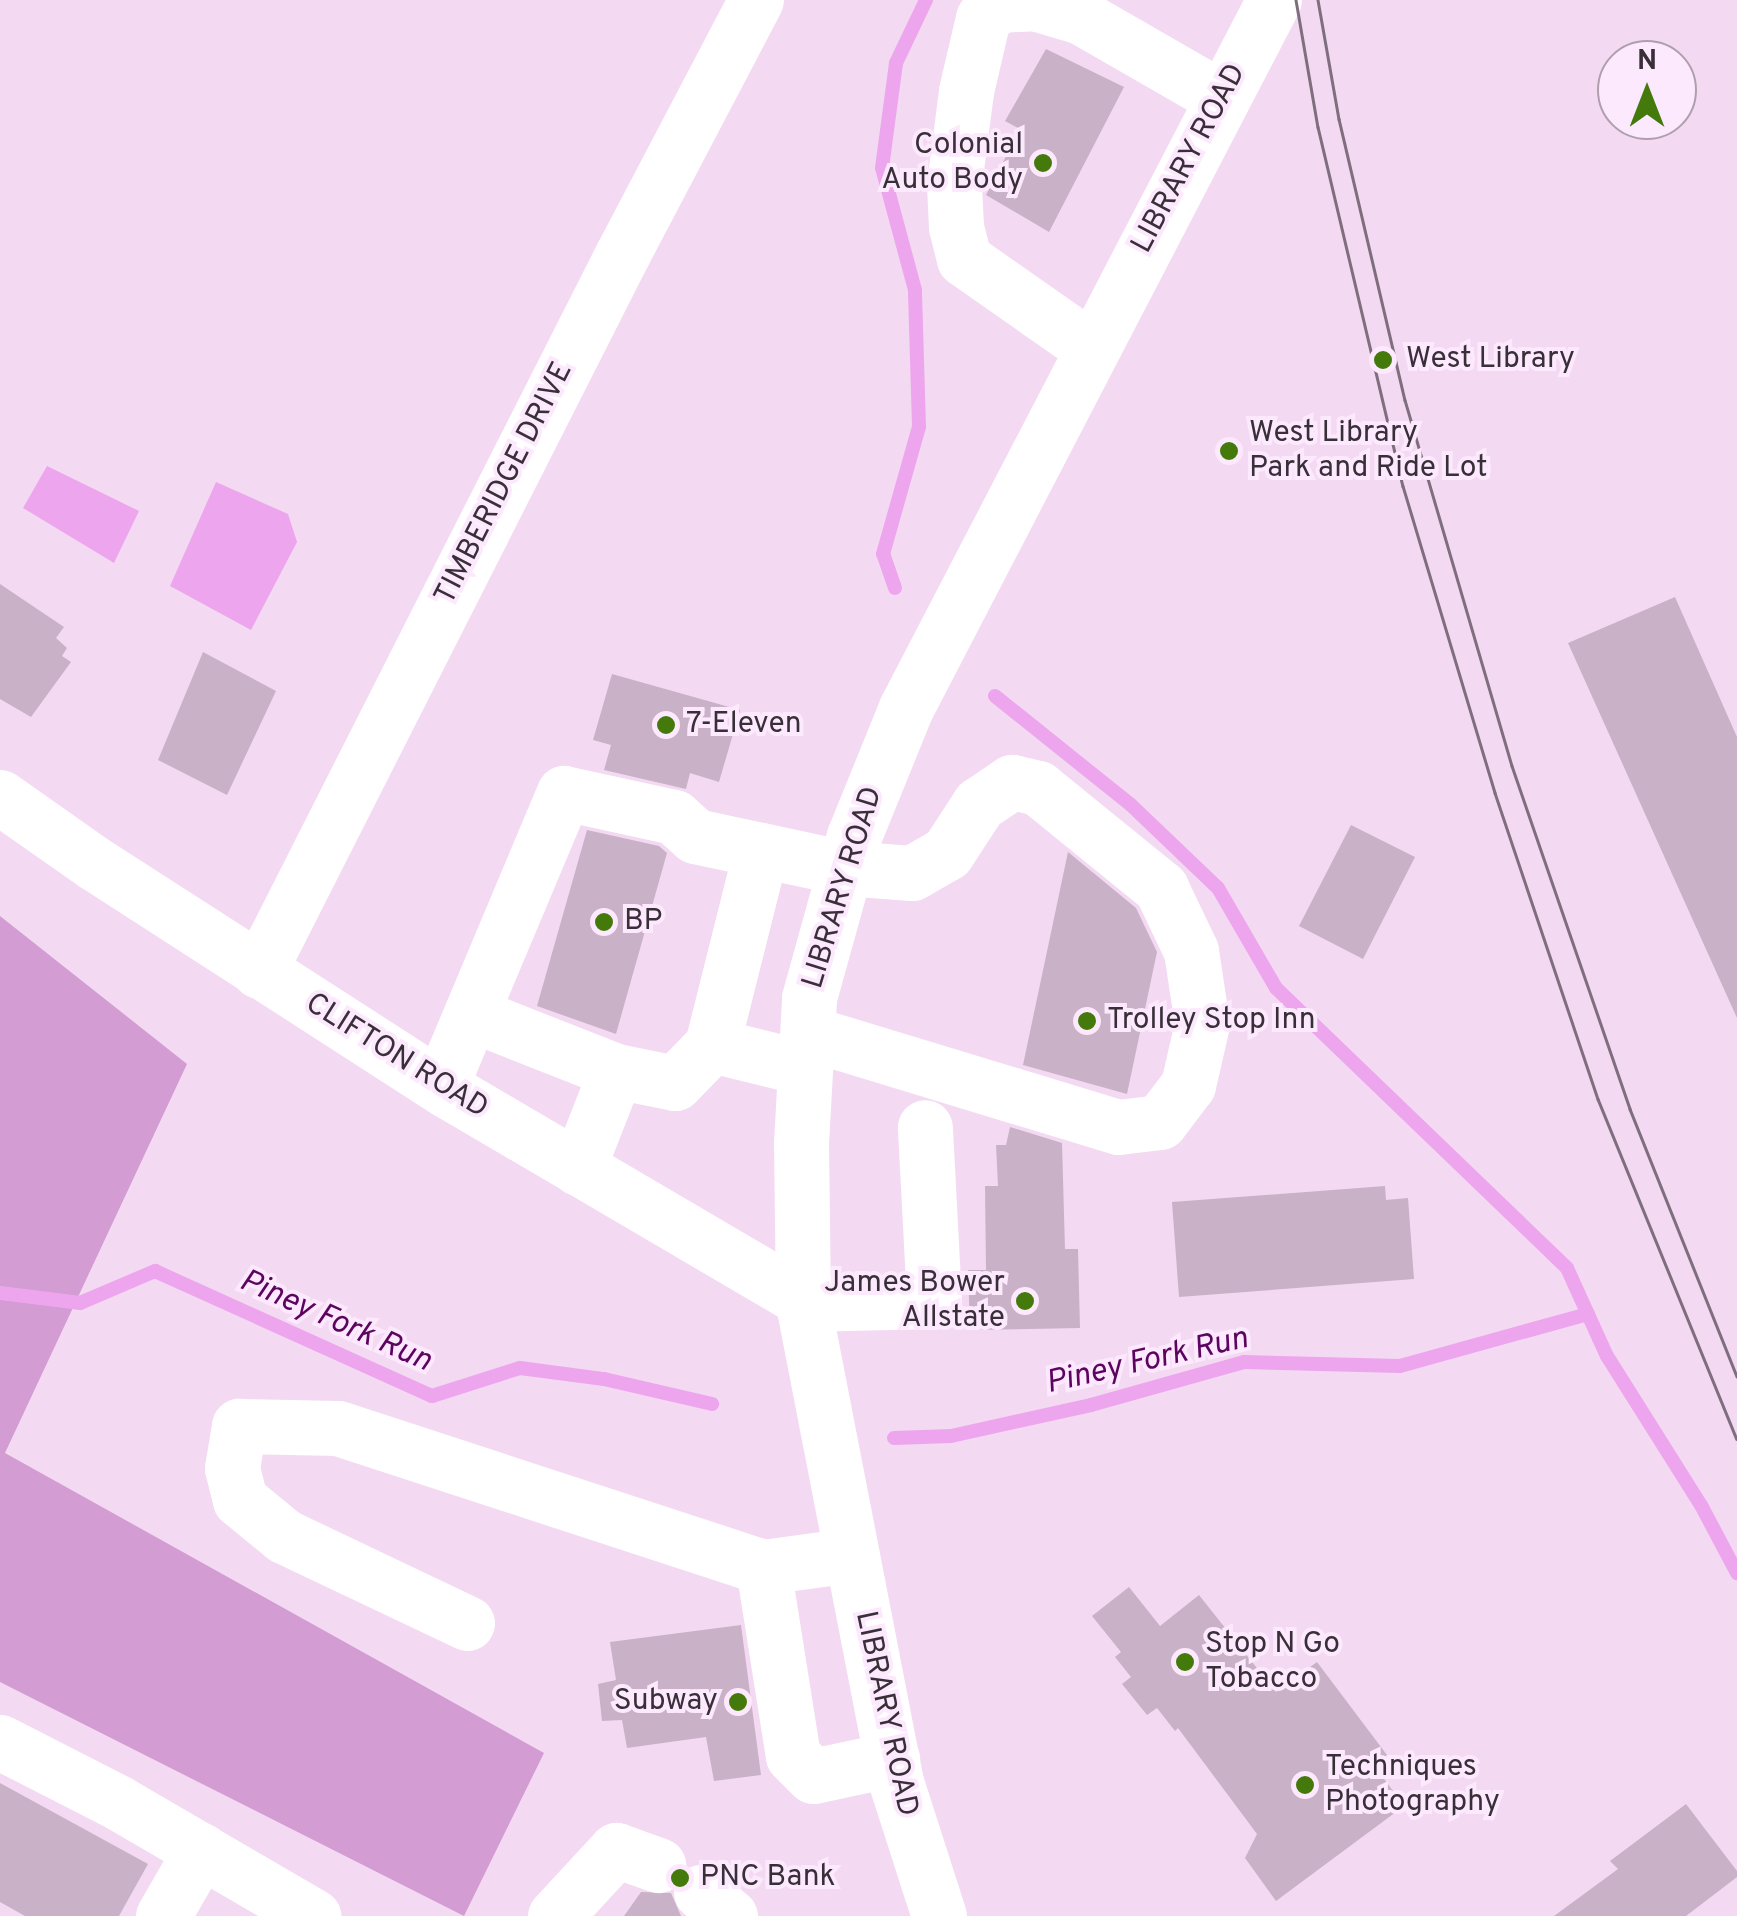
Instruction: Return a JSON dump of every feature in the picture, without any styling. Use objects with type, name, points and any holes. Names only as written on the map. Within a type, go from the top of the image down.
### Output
[{"type":"main road","name":"TIMBERIDGE DRIVE","points":[[259,971],[622,254],[756,0]]},
{"type":"main road","name":"LIBRARY ROAD","points":[[939,1916],[892,1759],[802,1302],[810,998],[854,836],[906,708],[1274,0]]},
{"type":"main road","points":[[1091,348],[964,258],[956,227],[954,184],[968,76],[983,18],[1000,5],[1034,3],[1081,16],[1222,98]]},
{"type":"main road","points":[[441,1086],[564,792],[674,817],[695,836],[846,868],[912,873],[947,853],[978,804],[1012,782],[1038,788],[1162,888],[1191,952],[1202,1024],[1188,1084],[1160,1122],[1118,1127],[806,1051],[712,1045]]},
{"type":"main road","name":"CLIFTON ROAD","points":[[0,797],[259,971],[441,1086],[802,1302]]},
{"type":"main road","points":[[471,1014],[616,1070],[675,1083],[712,1045],[762,850]]},
{"type":"main road","points":[[578,1168],[616,1070]]},
{"type":"main road","points":[[802,1302],[934,1301],[925,1127]]},
{"type":"main road","points":[[467,1622],[284,1536],[240,1500],[232,1468],[238,1426],[338,1428],[763,1567],[852,1555]]},
{"type":"main road","points":[[763,1567],[793,1756],[813,1776],[892,1759]]},
{"type":"main road","points":[[0,1742],[201,1850],[313,1916]]},
{"type":"main road","points":[[163,1916],[201,1850]]},
{"type":"main road","points":[[555,1916],[616,1850],[696,1891]]},
{"type":"shaded area","points":[[47,466],[139,511],[114,563],[23,508]]},
{"type":"shaded area","points":[[216,482],[288,514],[297,542],[251,630],[170,586]]},
{"type":"shaded area","points":[[0,916],[187,1064],[5,1453],[544,1753],[464,1916],[0,1682]]},
{"type":"building","name":"Colonial Auto Body","points":[[1046,49],[1124,87],[1049,232],[986,195],[1020,129],[1005,121]]},
{"type":"building","points":[[0,584],[64,627],[56,638],[67,648],[62,656],[71,662],[31,717],[0,699]]},
{"type":"building","points":[[1675,597],[1737,737],[1737,1018],[1568,643]]},
{"type":"building","points":[[203,652],[276,691],[227,795],[158,760]]},
{"type":"building","name":"7-Eleven","points":[[612,674],[740,710],[719,782],[690,773],[686,789],[604,770],[611,745],[593,740]]},
{"type":"building","points":[[1351,825],[1415,857],[1363,959],[1299,926]]},
{"type":"building","name":"BP","points":[[587,830],[659,846],[667,853],[616,1034],[537,1006]]},
{"type":"building","name":"Trolley Stop Inn","points":[[1068,852],[1136,908],[1157,952],[1127,1094],[1023,1065]]},
{"type":"building","points":[[1010,1127],[1062,1143],[1065,1249],[1078,1249],[1080,1328],[970,1330],[968,1270],[986,1270],[985,1186],[998,1186],[996,1145],[1006,1145]]},
{"type":"building","points":[[1385,1186],[1386,1200],[1408,1198],[1414,1279],[1179,1297],[1172,1202]]},
{"type":"building","name":"Techniques Photography","points":[[1129,1587],[1160,1626],[1199,1595],[1276,1692],[1317,1662],[1387,1755],[1374,1765],[1404,1806],[1276,1901],[1245,1858],[1257,1834],[1178,1728],[1175,1731],[1157,1708],[1147,1715],[1122,1684],[1131,1677],[1115,1657],[1121,1652],[1092,1616]]},
{"type":"building","points":[[741,1625],[761,1775],[714,1781],[706,1737],[627,1748],[622,1720],[602,1721],[598,1684],[616,1680],[610,1642]]},
{"type":"building","points":[[0,1783],[148,1864],[119,1916],[25,1916],[0,1902]]},
{"type":"building","points":[[1686,1804],[1737,1871],[1737,1877],[1686,1916],[1554,1916],[1618,1869],[1610,1861]]},
{"type":"building","points":[[641,1892],[671,1893],[681,1916],[624,1916]]},
{"type":"waterway","points":[[895,588],[883,554],[919,427],[915,290],[882,168],[896,63],[926,0]]},
{"type":"waterway","points":[[995,696],[1131,805],[1218,888],[1276,988],[1567,1268],[1607,1356],[1702,1507],[1737,1573]]},
{"type":"waterway","name":"Piney Fork Run","points":[[0,1293],[80,1303],[155,1271],[432,1396],[520,1368],[604,1379],[712,1404]]},
{"type":"waterway","name":"Piney Fork Run","points":[[894,1438],[951,1436],[1091,1405],[1244,1362],[1400,1366],[1588,1314]]},
{"type":"tram line","points":[[1296,0],[1318,127],[1403,486],[1495,793],[1598,1099],[1737,1439]]},
{"type":"tram line","points":[[1318,0],[1339,119],[1405,400],[1512,766],[1630,1109],[1737,1376]]},
{"type":"place","name":"Colonial Auto Body","points":[[1043,163]]},
{"type":"place","name":"West Library","points":[[1383,360]]},
{"type":"place","name":"West Library Park and Ride Lot","points":[[1229,451]]},
{"type":"place","name":"7-Eleven","points":[[666,725]]},
{"type":"place","name":"BP","points":[[604,922]]},
{"type":"place","name":"Trolley Stop Inn","points":[[1087,1021]]},
{"type":"place","name":"James Bower Allstate","points":[[1025,1301]]},
{"type":"place","name":"Stop N Go Tobacco","points":[[1185,1662]]},
{"type":"place","name":"Subway","points":[[738,1702]]},
{"type":"place","name":"Techniques Photography","points":[[1305,1785]]},
{"type":"place","name":"PNC Bank","points":[[680,1878]]}]
